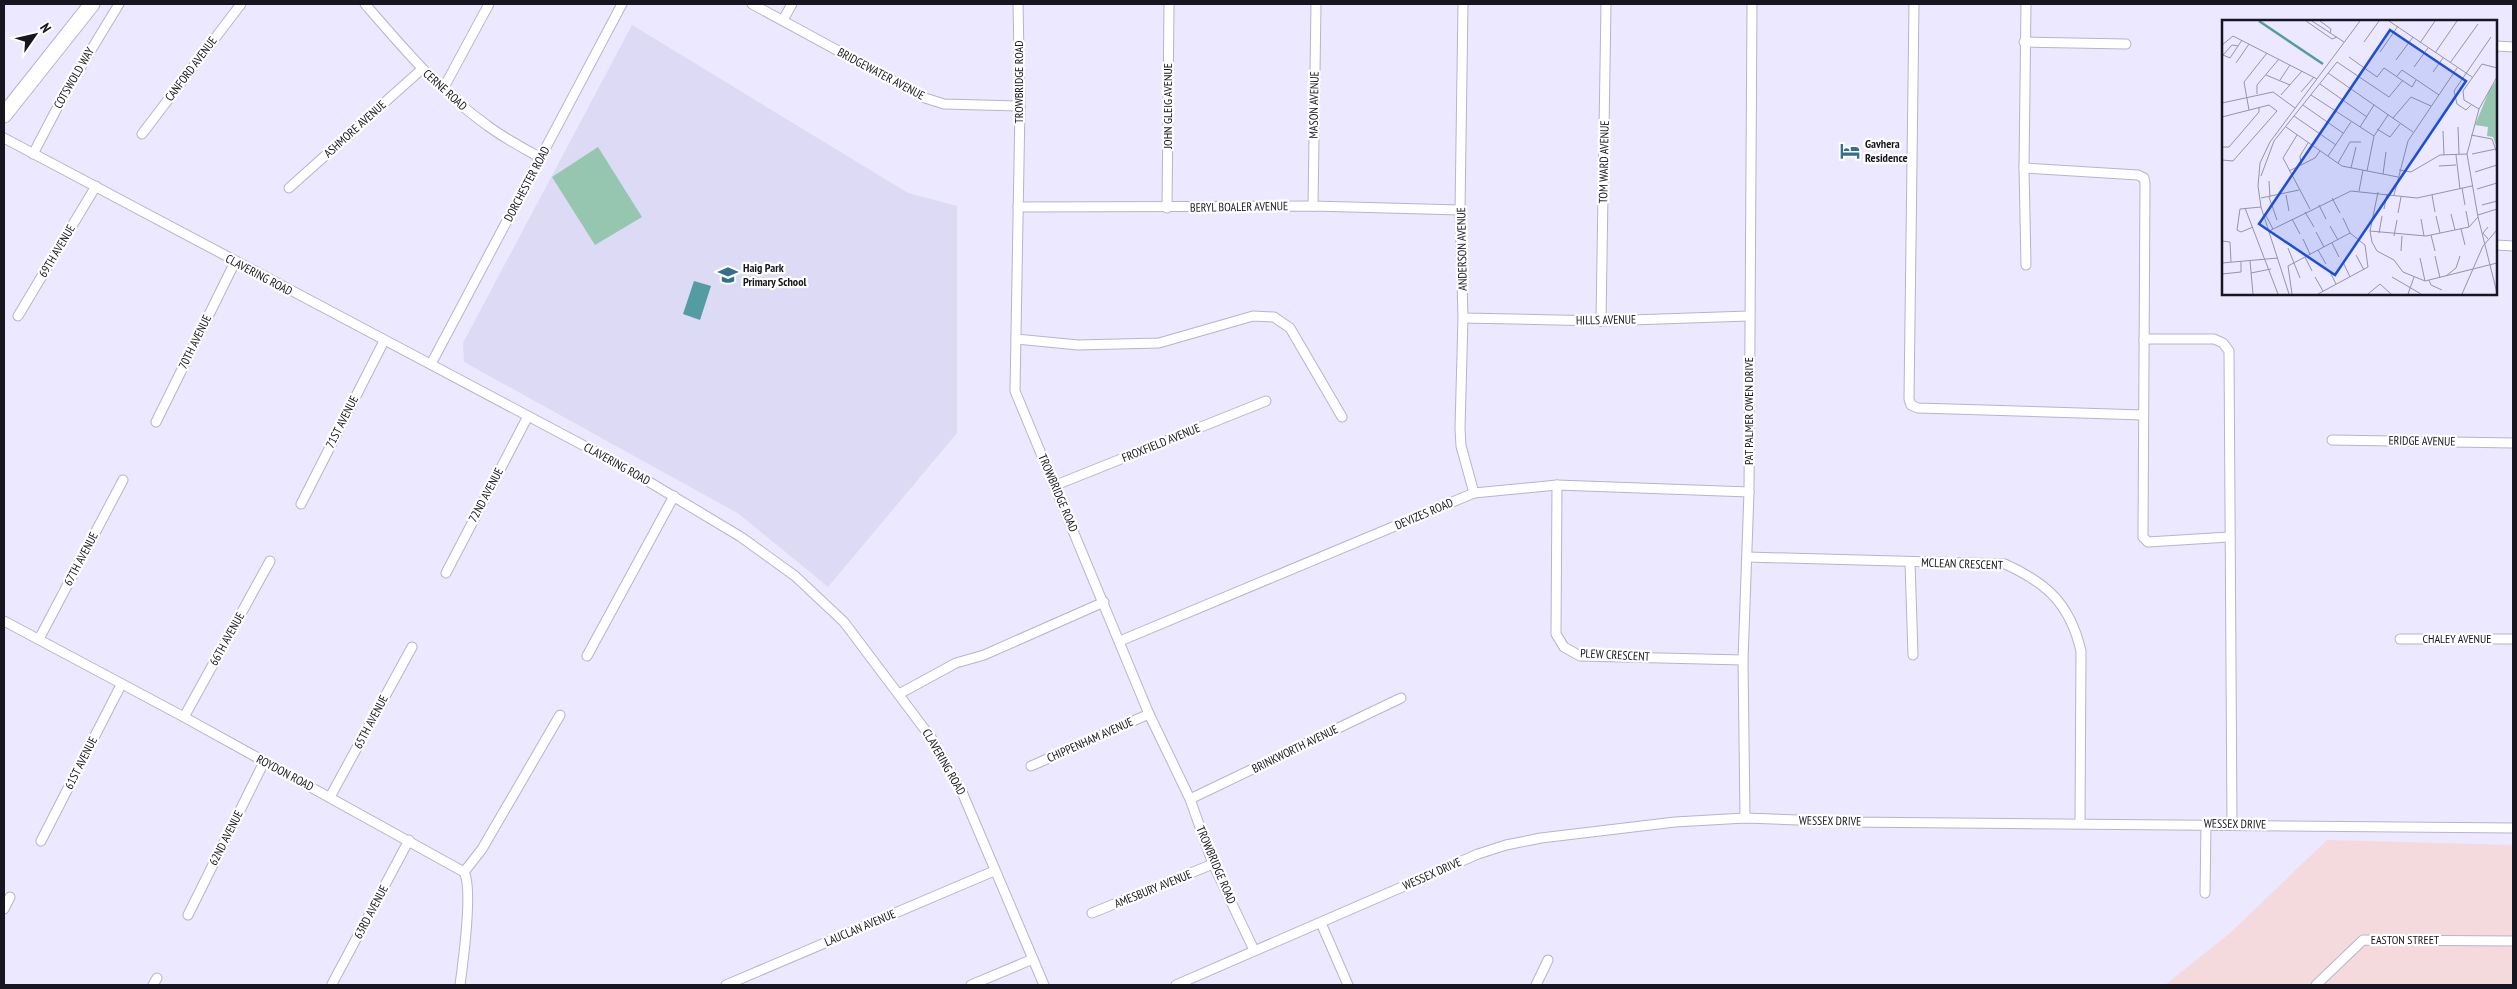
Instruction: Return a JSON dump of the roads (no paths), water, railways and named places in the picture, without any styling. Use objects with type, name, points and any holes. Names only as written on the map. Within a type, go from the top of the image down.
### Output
[{"type":"main road","points":[[4,116],[92,4]]},
{"type":"street","name":"COTSWOLD WAY","points":[[33,154],[65,93],[119,4]]},
{"type":"street","name":"CANFORD AVENUE","points":[[142,134],[241,4]]},
{"type":"street","name":"CERNE ROAD","points":[[365,4],[422,70],[443,89],[488,127],[541,158]]},
{"type":"street","points":[[443,89],[489,4]]},
{"type":"street","name":"DORCHESTER ROAD","points":[[430,364],[622,4]]},
{"type":"street","name":"BRIDGEWATER AVENUE","points":[[752,4],[925,98],[944,104],[1020,106]]},
{"type":"street","points":[[783,20],[792,4]]},
{"type":"street","name":"TROWBRIDGE ROAD","points":[[1018,4],[1020,106],[1015,390],[1056,485],[1149,714],[1190,799],[1213,864],[1254,950]]},
{"type":"street","name":"JOHN GLEIG AVENUE","points":[[1167,208],[1168,4]]},
{"type":"street","name":"MASON AVENUE","points":[[1313,206],[1316,4]]},
{"type":"street","name":"ANDERSON AVENUE","points":[[1463,4],[1460,210],[1464,318],[1460,428],[1461,446],[1474,493]]},
{"type":"street","name":"TOM WARD AVENUE","points":[[1602,321],[1606,4]]},
{"type":"street","name":"PAT PALMER OWEN DRIVE","points":[[1745,818],[1743,660],[1749,492],[1752,4]]},
{"type":"street","points":[[1914,4],[1909,399],[1911,405],[1918,408],[2143,415]]},
{"type":"street","points":[[2026,4],[2024,42],[2026,265]]},
{"type":"street","points":[[2024,42],[2126,44]]},
{"type":"street","points":[[2497,46],[2513,47]]},
{"type":"street","name":"ASHMORE AVENUE","points":[[289,188],[422,70]]},
{"type":"street","name":"CLAVERING ROAD","points":[[4,138],[430,364],[527,418],[626,468],[741,537],[795,576],[844,622],[932,739],[962,792],[1044,985]]},
{"type":"street","points":[[2024,168],[2138,175],[2144,178],[2142,537],[2148,542],[2229,537]]},
{"type":"street","name":"69TH AVENUE","points":[[18,316],[96,186]]},
{"type":"street","name":"BERYL BOALER AVENUE","points":[[1018,207],[1167,208],[1313,206],[1460,210]]},
{"type":"street","points":[[2497,246],[2513,246]]},
{"type":"street","name":"70TH AVENUE","points":[[156,422],[235,262]]},
{"type":"street","points":[[1016,339],[1078,344],[1159,343],[1252,316],[1274,317],[1290,328],[1342,417]]},
{"type":"street","name":"HILLS AVENUE","points":[[1464,318],[1602,321],[1749,316]]},
{"type":"street","points":[[2144,339],[2214,339],[2223,344],[2229,352],[2232,824]]},
{"type":"street","name":"71ST AVENUE","points":[[301,504],[384,340]]},
{"type":"street","name":"FROXFIELD AVENUE","points":[[1056,485],[1266,401]]},
{"type":"street","name":"72ND AVENUE","points":[[446,573],[527,418]]},
{"type":"street","name":"ERIDGE AVENUE","points":[[2332,440],[2513,442]]},
{"type":"street","name":"67TH AVENUE","points":[[39,639],[123,480]]},
{"type":"street","name":"DEVIZES ROAD","points":[[1120,640],[1474,493],[1557,485],[1749,492]]},
{"type":"street","name":"PLEW CRESCENT","points":[[1557,485],[1556,634],[1564,647],[1580,656],[1743,660]]},
{"type":"street","points":[[587,656],[674,496]]},
{"type":"street","name":"MCLEAN CRESCENT","points":[[1747,557],[2005,564],[2032,576],[2045,586],[2069,616],[2076,629],[2081,651],[2080,823]]},
{"type":"street","name":"66TH AVENUE","points":[[184,717],[270,561]]},
{"type":"street","points":[[1910,562],[1913,654]]},
{"type":"street","points":[[899,694],[956,663],[984,655],[1104,602]]},
{"type":"street","name":"ROYDON ROAD","points":[[4,621],[120,685],[184,717],[464,872]]},
{"type":"street","name":"CHALEY AVENUE","points":[[2400,639],[2513,639]]},
{"type":"street","name":"65TH AVENUE","points":[[330,797],[412,647]]},
{"type":"street","name":"61ST AVENUE","points":[[41,841],[120,685]]},
{"type":"street","name":"BRINKWORTH AVENUE","points":[[1190,799],[1401,698]]},
{"type":"street","name":"CHIPPENHAM AVENUE","points":[[1031,766],[1149,714]]},
{"type":"street","points":[[460,985],[468,896],[467,879],[464,872],[482,849],[560,715]]},
{"type":"street","name":"62ND AVENUE","points":[[188,915],[264,762]]},
{"type":"street","name":"WESSEX DRIVE","points":[[1176,985],[1478,854],[1506,845],[1633,826],[1745,818],[1848,822],[2513,828]]},
{"type":"street","points":[[2204,893],[2206,824]]},
{"type":"street","name":"63RD AVENUE","points":[[332,984],[409,840]]},
{"type":"street","name":"AMESBURY AVENUE","points":[[1092,914],[1213,864]]},
{"type":"street","name":"LAUCLAN AVENUE","points":[[726,985],[994,871]]},
{"type":"street","points":[[4,909],[10,897]]},
{"type":"street","points":[[1321,923],[1348,985]]},
{"type":"street","name":"EASTON STREET","points":[[2316,985],[2363,940],[2513,941]]},
{"type":"street","points":[[971,985],[1033,959]]},
{"type":"street","points":[[1536,985],[1548,960]]},
{"type":"place","name":"Gavhera Residence","points":[[1850,151]]},
{"type":"place","name":"Haig Park Primary School","points":[[728,275]]}]
